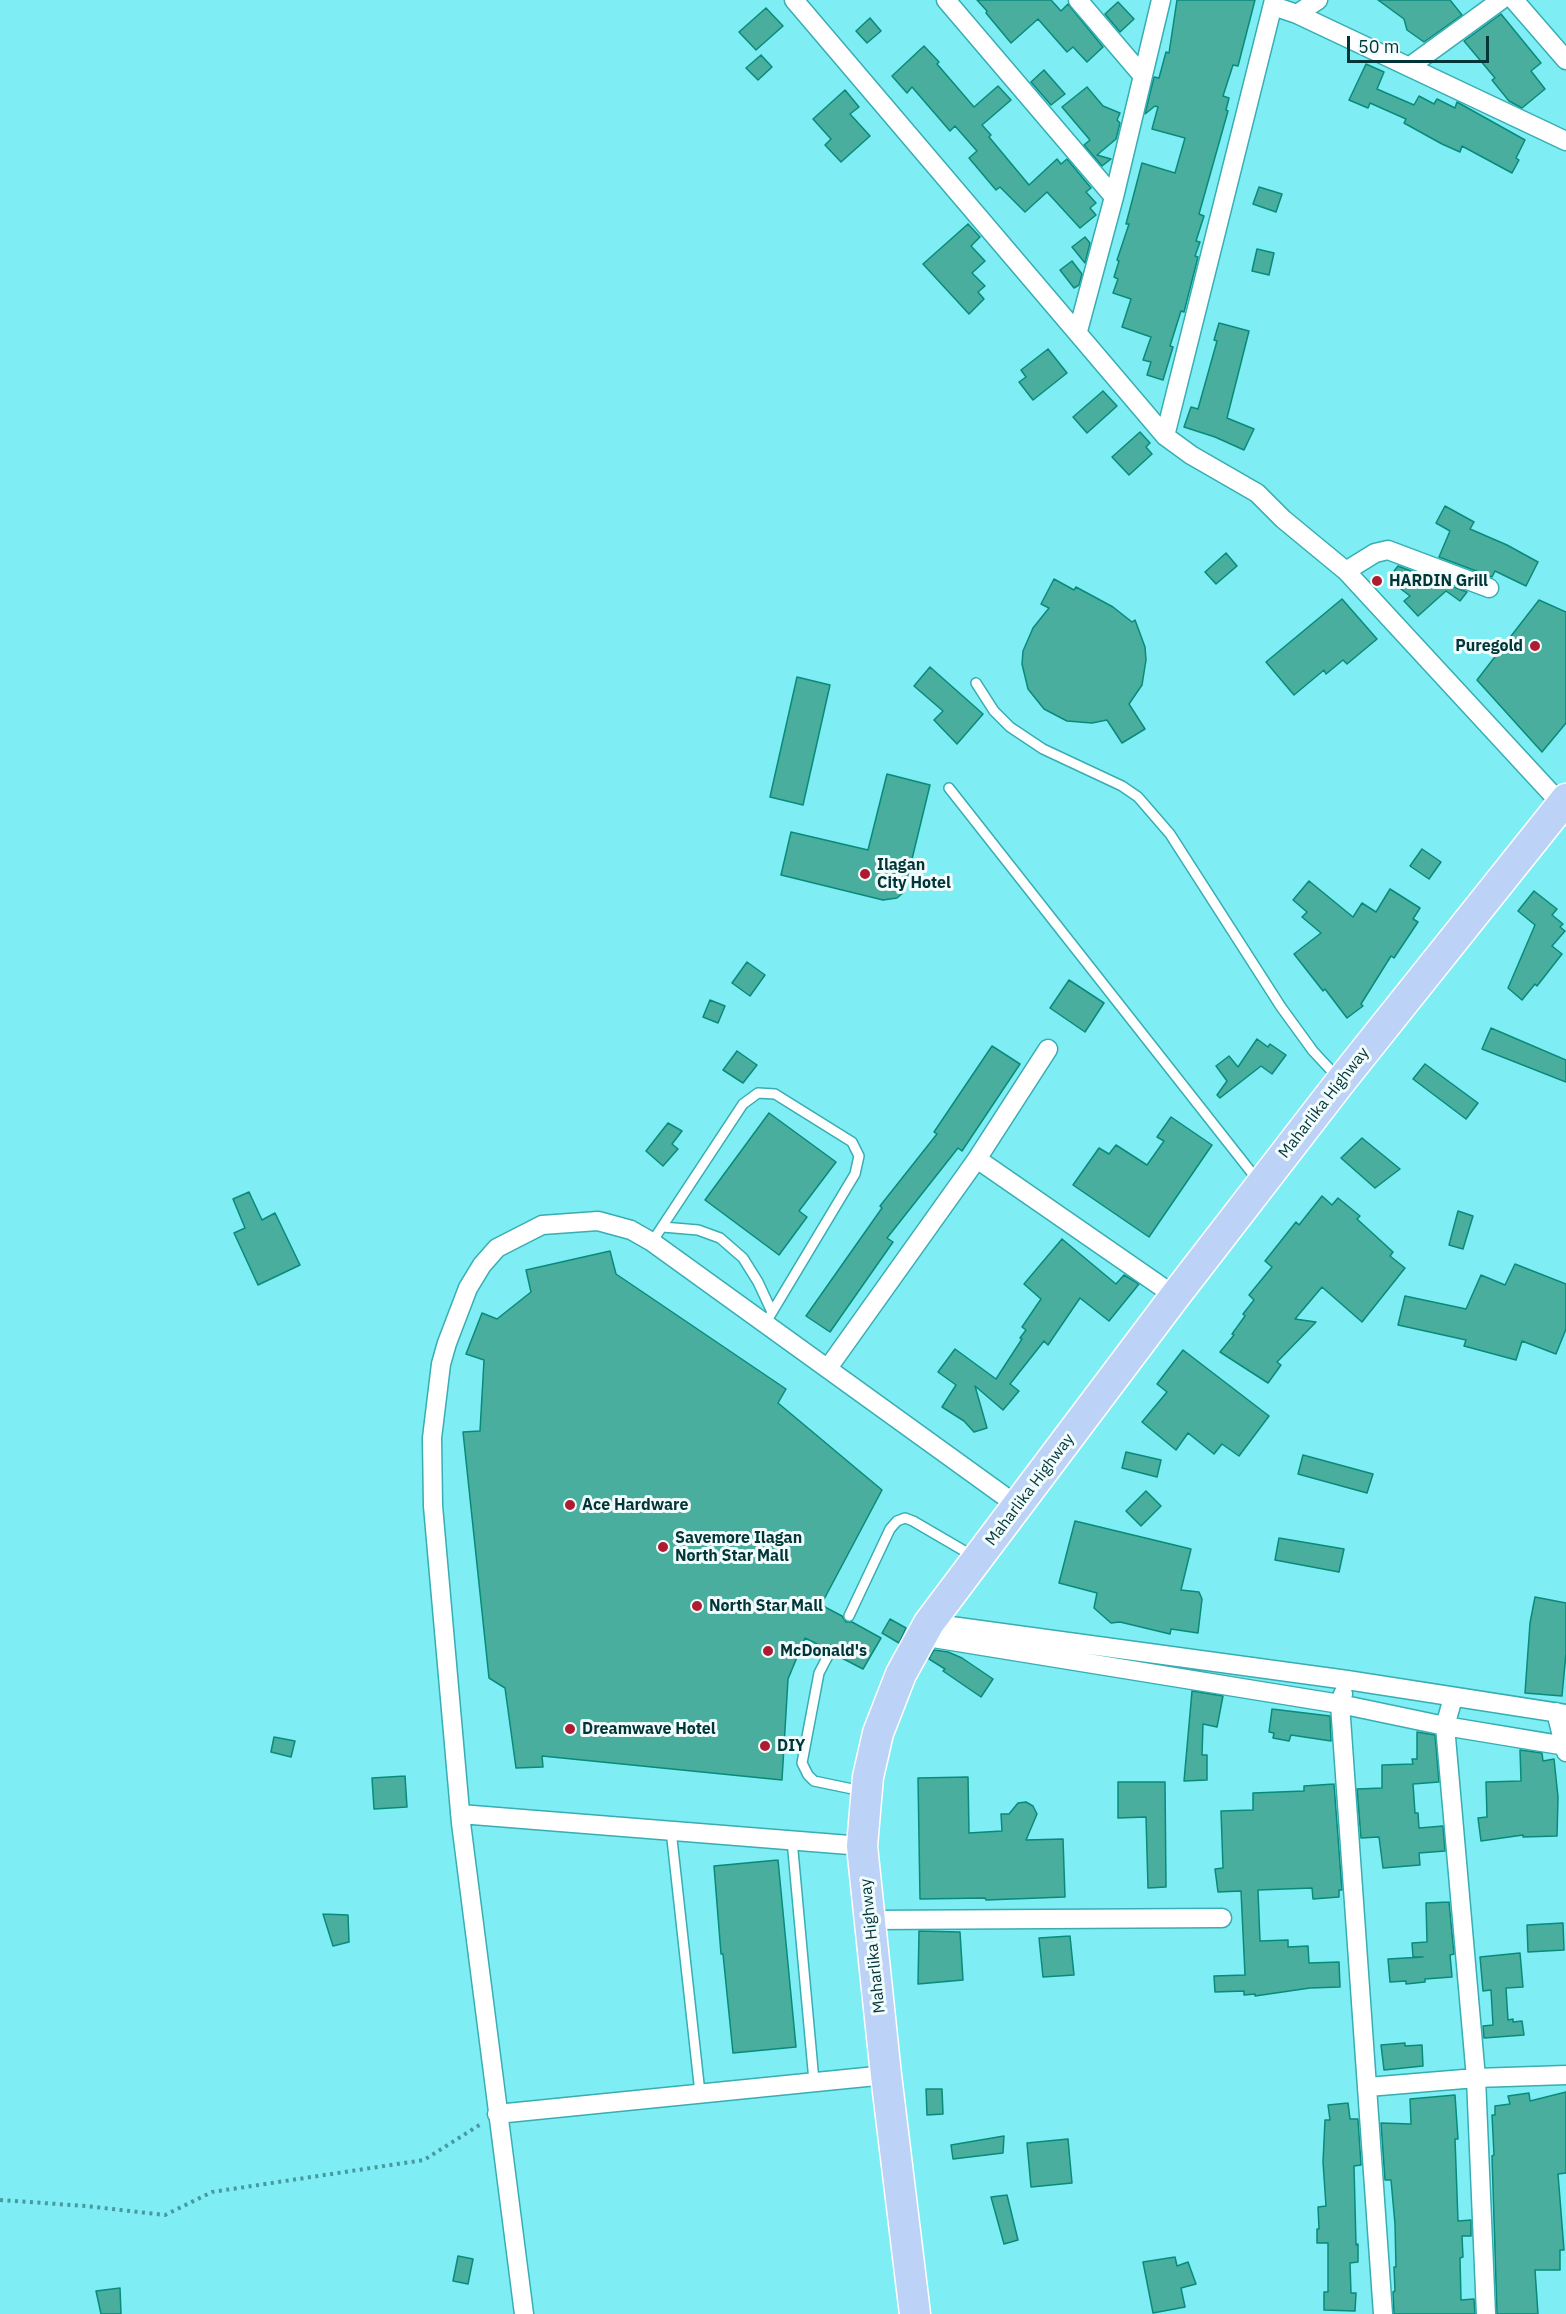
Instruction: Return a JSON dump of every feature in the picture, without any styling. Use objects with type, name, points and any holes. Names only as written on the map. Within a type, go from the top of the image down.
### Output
[{"type":"highway","name":"Maharlika Highway","points":[[915,2314],[886,2075],[862,1846],[866,1792],[878,1733],[901,1674],[925,1630],[1175,1296],[1341,1081],[1564,802]]},
{"type":"street","points":[[794,0],[1165,436],[1191,455],[1257,493],[1283,519],[1346,571],[1564,802]]},
{"type":"street","points":[[946,0],[1114,197]]},
{"type":"street","points":[[1078,0],[1142,75]]},
{"type":"street","points":[[1078,331],[1114,197],[1161,0]]},
{"type":"street","points":[[1297,15],[1318,0]]},
{"type":"street","points":[[1409,67],[1501,0]]},
{"type":"street","points":[[1514,0],[1566,60]]},
{"type":"street","points":[[1165,436],[1273,3],[1566,141]]},
{"type":"street","points":[[1346,571],[1376,553],[1388,550],[1489,588]]},
{"type":"street","points":[[828,1368],[977,1159],[1048,1049]]},
{"type":"street","points":[[977,1159],[1175,1296]]},
{"type":"street","points":[[524,2314],[460,1814],[433,1506],[432,1438],[441,1365],[468,1288],[497,1248],[542,1225],[598,1221],[631,1230],[768,1318],[828,1368],[1018,1506]]},
{"type":"street","points":[[925,1630],[1347,1680],[1561,1713],[1566,1752]]},
{"type":"street","points":[[925,1630],[1340,1704],[1445,1726],[1566,1746]]},
{"type":"street","points":[[1347,1680],[1340,1704],[1383,2314]]},
{"type":"street","points":[[1453,1698],[1445,1726],[1476,2078],[1486,2314]]},
{"type":"street","points":[[460,1814],[862,1846]]},
{"type":"street","points":[[870,1920],[1222,1918]]},
{"type":"street","points":[[497,2114],[886,2075]]},
{"type":"street","points":[[1368,2087],[1476,2078],[1566,2075]]},
{"type":"lane","points":[[976,683],[994,711],[1010,727],[1043,749],[1122,786],[1138,797],[1170,834],[1281,1007],[1313,1051],[1341,1081]]},
{"type":"lane","points":[[948,788],[1261,1184]]},
{"type":"lane","points":[[652,1242],[743,1104],[758,1093],[775,1094],[852,1142],[859,1156],[855,1174],[768,1318]]},
{"type":"lane","points":[[663,1227],[698,1230],[720,1238],[742,1258],[758,1282],[768,1318]]},
{"type":"lane","points":[[849,1616],[890,1529],[897,1521],[905,1518],[913,1521],[977,1559]]},
{"type":"lane","points":[[830,1652],[819,1673],[802,1763],[807,1775],[814,1781],[866,1792]]},
{"type":"lane","points":[[671,1830],[700,2093]]},
{"type":"lane","points":[[792,1840],[814,2081]]},
{"type":"path","points":[[0,2200],[86,2206],[165,2215],[212,2192],[423,2160],[497,2114]]},
{"type":"building","points":[[977,0],[1051,0],[1061,11],[1068,4],[1103,47],[1087,62],[1073,47],[1067,52],[1038,19],[1011,43]]},
{"type":"building","points":[[1177,0],[1255,0],[1238,66],[1233,65],[1223,96],[1229,98],[1226,110],[1228,111],[1199,214],[1204,216],[1196,241],[1200,242],[1195,256],[1198,257],[1184,312],[1181,311],[1170,346],[1173,347],[1163,380],[1147,375],[1151,362],[1143,360],[1151,337],[1122,327],[1131,299],[1113,293],[1118,279],[1114,277],[1119,261],[1117,260],[1129,224],[1126,224],[1142,163],[1175,173],[1185,138],[1152,129],[1158,107],[1155,106],[1145,114],[1154,77],[1159,78],[1166,52],[1169,53]]},
{"type":"building","points":[[1378,0],[1450,0],[1462,15],[1424,42],[1407,30],[1404,19]]},
{"type":"building","points":[[1118,2],[1134,19],[1120,32],[1105,14]]},
{"type":"building","points":[[766,8],[783,26],[756,50],[739,32]]},
{"type":"building","points":[[1501,14],[1541,63],[1531,71],[1545,89],[1522,108],[1509,101],[1492,80],[1495,78],[1464,41]]},
{"type":"building","points":[[870,18],[881,31],[867,43],[856,31]]},
{"type":"building","points":[[924,46],[974,107],[998,86],[1011,100],[982,125],[991,135],[989,137],[1029,185],[1057,159],[1061,164],[1067,159],[1091,188],[1086,192],[1096,203],[1090,208],[1096,215],[1080,228],[1047,192],[1025,212],[1000,187],[996,190],[969,158],[977,151],[955,126],[950,131],[912,87],[907,93],[892,76]]},
{"type":"building","points":[[761,55],[772,67],[758,80],[746,68]]},
{"type":"building","points":[[1366,64],[1384,72],[1377,89],[1414,105],[1419,96],[1434,104],[1437,99],[1455,108],[1457,102],[1525,140],[1512,173],[1462,146],[1460,152],[1442,144],[1404,123],[1406,119],[1370,103],[1368,108],[1349,100]]},
{"type":"building","points":[[1044,70],[1065,94],[1051,105],[1031,82]]},
{"type":"building","points":[[1087,87],[1103,106],[1120,113],[1117,120],[1120,123],[1116,139],[1097,155],[1111,159],[1102,166],[1084,145],[1090,140],[1062,107]]},
{"type":"building","points":[[845,90],[859,107],[850,114],[870,136],[841,162],[825,145],[831,139],[813,119]]},
{"type":"building","points":[[1259,187],[1282,194],[1276,212],[1253,204]]},
{"type":"building","points":[[968,224],[980,237],[971,246],[985,261],[972,273],[985,286],[978,292],[984,299],[969,314],[923,264]]},
{"type":"building","points":[[1085,237],[1090,243],[1085,263],[1072,247]]},
{"type":"building","points":[[1257,249],[1274,253],[1269,275],[1252,271]]},
{"type":"building","points":[[1072,261],[1082,274],[1079,285],[1074,288],[1060,270]]},
{"type":"building","points":[[1219,323],[1249,331],[1227,418],[1254,429],[1244,450],[1184,427],[1191,407],[1198,409],[1217,341],[1214,340]]},
{"type":"building","points":[[1048,349],[1067,373],[1033,400],[1019,382],[1026,377],[1021,370]]},
{"type":"building","points":[[1103,391],[1117,406],[1087,433],[1073,417]]},
{"type":"building","points":[[1140,432],[1150,443],[1146,447],[1152,454],[1129,475],[1112,457]]},
{"type":"building","points":[[1445,506],[1474,522],[1470,529],[1538,562],[1526,586],[1495,571],[1492,577],[1439,557],[1450,531],[1436,523]]},
{"type":"building","points":[[1226,553],[1237,566],[1216,584],[1205,572]]},
{"type":"building","points":[[1398,566],[1467,592],[1460,601],[1446,591],[1418,616],[1404,601],[1410,596],[1388,579]]},
{"type":"building","points":[[1054,579],[1074,590],[1076,587],[1113,607],[1132,622],[1135,620],[1145,647],[1146,660],[1142,685],[1129,704],[1145,729],[1122,743],[1107,720],[1092,723],[1067,721],[1044,709],[1028,689],[1022,664],[1023,651],[1033,628],[1049,608],[1041,604]]},
{"type":"building","points":[[1342,599],[1377,639],[1347,664],[1343,660],[1326,674],[1324,670],[1294,695],[1266,662]]},
{"type":"building","name":"Puregold","points":[[1539,600],[1566,612],[1566,723],[1542,752],[1477,680]]},
{"type":"building","points":[[930,667],[983,714],[957,744],[934,720],[943,711],[914,686]]},
{"type":"building","points":[[797,677],[830,685],[803,805],[770,797]]},
{"type":"building","points":[[887,774],[930,785],[904,892],[897,898],[883,900],[781,875],[791,832],[868,850]]},
{"type":"building","points":[[1422,849],[1441,862],[1429,879],[1410,866]]},
{"type":"building","points":[[1309,881],[1353,917],[1362,903],[1376,912],[1390,889],[1420,908],[1413,919],[1418,922],[1394,958],[1391,956],[1361,1004],[1363,1006],[1347,1018],[1294,954],[1321,933],[1302,917],[1307,912],[1293,900]]},
{"type":"building","points":[[1534,891],[1557,909],[1552,915],[1563,924],[1560,927],[1565,931],[1552,946],[1562,954],[1537,986],[1535,984],[1522,1000],[1508,988],[1535,925],[1518,911]]},
{"type":"building","points":[[747,962],[765,975],[750,996],[732,983]]},
{"type":"building","points":[[1069,980],[1104,1003],[1085,1032],[1050,1008]]},
{"type":"building","points":[[710,1000],[725,1006],[718,1023],[703,1017]]},
{"type":"building","points":[[1491,1028],[1566,1060],[1566,1082],[1482,1049]]},
{"type":"building","points":[[1257,1039],[1268,1047],[1270,1044],[1286,1055],[1272,1074],[1261,1066],[1220,1098],[1217,1095],[1227,1081],[1216,1066],[1229,1056],[1238,1067]]},
{"type":"building","points":[[992,1046],[1020,1064],[962,1151],[958,1148],[887,1238],[893,1242],[830,1332],[806,1316],[882,1208],[880,1206],[937,1134],[934,1132]]},
{"type":"building","points":[[737,1051],[757,1065],[743,1083],[723,1070]]},
{"type":"building","points":[[1425,1064],[1478,1103],[1466,1119],[1413,1079]]},
{"type":"building","points":[[769,1113],[836,1162],[799,1211],[807,1217],[779,1255],[705,1200]]},
{"type":"building","points":[[1171,1117],[1212,1145],[1149,1237],[1073,1185],[1099,1148],[1109,1154],[1116,1145],[1147,1165],[1164,1141],[1157,1137]]},
{"type":"building","points":[[668,1123],[682,1131],[672,1144],[678,1149],[663,1166],[646,1151]]},
{"type":"building","points":[[1362,1138],[1400,1169],[1375,1188],[1341,1158]]},
{"type":"building","points":[[249,1192],[262,1220],[275,1213],[300,1265],[258,1285],[234,1233],[245,1228],[233,1199]]},
{"type":"building","points":[[1322,1196],[1332,1205],[1338,1198],[1360,1216],[1357,1219],[1393,1252],[1390,1256],[1405,1268],[1362,1322],[1322,1287],[1295,1319],[1316,1322],[1277,1362],[1281,1365],[1268,1383],[1220,1352],[1234,1335],[1232,1334],[1245,1316],[1243,1314],[1254,1300],[1249,1295],[1272,1267],[1265,1261],[1296,1222],[1299,1225]]},
{"type":"building","points":[[1458,1211],[1473,1216],[1463,1249],[1449,1245]]},
{"type":"building","points":[[1062,1239],[1116,1284],[1124,1275],[1139,1284],[1109,1321],[1080,1298],[1048,1345],[1044,1341],[1010,1384],[1019,1391],[1003,1410],[975,1386],[987,1428],[974,1432],[964,1421],[942,1407],[956,1385],[938,1372],[955,1349],[996,1379],[1022,1339],[1020,1338],[1026,1330],[1022,1327],[1041,1299],[1024,1284]]},
{"type":"building","name":"North Star Mall","points":[[610,1251],[616,1274],[786,1389],[778,1403],[882,1490],[821,1605],[842,1616],[846,1622],[852,1622],[881,1638],[863,1669],[836,1655],[834,1646],[829,1645],[825,1648],[805,1638],[788,1679],[782,1780],[542,1756],[543,1767],[516,1768],[505,1688],[489,1678],[463,1432],[480,1431],[484,1360],[466,1354],[482,1313],[497,1319],[531,1292],[526,1270]]},
{"type":"building","points":[[1515,1264],[1566,1284],[1566,1329],[1556,1354],[1522,1341],[1516,1360],[1464,1346],[1466,1340],[1398,1325],[1405,1296],[1466,1309],[1481,1275],[1505,1285]]},
{"type":"building","points":[[1183,1350],[1269,1416],[1239,1456],[1222,1444],[1214,1454],[1188,1433],[1176,1450],[1142,1422],[1167,1392],[1157,1384]]},
{"type":"building","points":[[1126,1452],[1161,1460],[1157,1477],[1122,1468]]},
{"type":"building","points":[[1303,1455],[1373,1474],[1367,1493],[1298,1474]]},
{"type":"building","points":[[1146,1491],[1161,1506],[1141,1526],[1126,1511]]},
{"type":"building","points":[[1075,1521],[1191,1549],[1181,1590],[1199,1592],[1202,1599],[1198,1633],[1171,1629],[1170,1634],[1120,1622],[1111,1623],[1094,1608],[1097,1593],[1059,1583]]},
{"type":"building","points":[[1279,1538],[1344,1549],[1339,1572],[1275,1560]]},
{"type":"building","points":[[1535,1597],[1566,1603],[1566,1653],[1562,1696],[1525,1693],[1530,1623]]},
{"type":"building","points":[[890,1619],[906,1628],[899,1643],[882,1633]]},
{"type":"building","points":[[934,1650],[948,1652],[962,1658],[993,1679],[981,1697],[929,1659]]},
{"type":"building","points":[[1192,1691],[1223,1696],[1217,1727],[1203,1724],[1202,1755],[1207,1755],[1207,1780],[1184,1781]]},
{"type":"building","points":[[1272,1709],[1330,1716],[1331,1741],[1291,1735],[1289,1741],[1273,1738],[1274,1733],[1269,1732]]},
{"type":"building","points":[[1417,1732],[1435,1735],[1439,1782],[1413,1784],[1415,1813],[1418,1813],[1419,1828],[1443,1826],[1445,1851],[1419,1853],[1420,1865],[1383,1868],[1379,1837],[1361,1838],[1357,1789],[1382,1788],[1382,1765],[1413,1764],[1412,1759],[1417,1759]]},
{"type":"building","points":[[274,1737],[295,1741],[291,1757],[271,1752]]},
{"type":"building","points":[[1520,1750],[1542,1753],[1543,1761],[1554,1759],[1558,1797],[1557,1836],[1523,1837],[1523,1835],[1481,1841],[1478,1818],[1487,1817],[1486,1782],[1521,1781]]},
{"type":"building","points":[[405,1776],[407,1807],[374,1809],[372,1778]]},
{"type":"building","points":[[968,1777],[969,1833],[1002,1831],[1001,1814],[1009,1814],[1018,1803],[1026,1802],[1033,1806],[1037,1814],[1026,1840],[1063,1839],[1065,1897],[986,1900],[985,1898],[920,1899],[918,1778]]},
{"type":"building","points":[[1118,1782],[1165,1782],[1166,1887],[1148,1888],[1146,1817],[1118,1818]]},
{"type":"building","points":[[1334,1784],[1342,1890],[1339,1890],[1339,1897],[1313,1899],[1312,1888],[1258,1890],[1260,1941],[1288,1940],[1288,1947],[1308,1946],[1309,1963],[1339,1962],[1340,1987],[1310,1988],[1255,1996],[1255,1994],[1244,1995],[1244,1991],[1215,1992],[1214,1976],[1245,1975],[1241,1891],[1218,1892],[1215,1869],[1223,1868],[1221,1811],[1253,1810],[1253,1793],[1304,1791],[1304,1786]]},
{"type":"building","points":[[778,1860],[796,2047],[733,2053],[723,1954],[721,1954],[714,1866]]},
{"type":"building","points":[[1449,1902],[1454,1954],[1450,1955],[1452,1977],[1425,1979],[1425,1982],[1406,1984],[1406,1981],[1390,1982],[1388,1959],[1423,1957],[1413,1957],[1412,1943],[1427,1942],[1426,1903]]},
{"type":"building","points":[[323,1914],[348,1915],[349,1942],[333,1946]]},
{"type":"building","points":[[1563,1923],[1564,1950],[1528,1952],[1527,1925]]},
{"type":"building","points":[[919,1931],[960,1932],[963,1980],[918,1984]]},
{"type":"building","points":[[1070,1936],[1074,1975],[1043,1977],[1039,1938]]},
{"type":"building","points":[[1520,1953],[1523,1987],[1506,1988],[1508,2020],[1522,2021],[1524,2035],[1484,2038],[1483,2026],[1493,2025],[1491,1990],[1483,1991],[1480,1957]]},
{"type":"building","points":[[1405,2043],[1405,2046],[1422,2045],[1423,2066],[1384,2070],[1381,2045]]},
{"type":"building","points":[[926,2089],[942,2089],[943,2114],[927,2115]]},
{"type":"building","points":[[1566,2092],[1566,2173],[1558,2174],[1564,2250],[1560,2250],[1560,2270],[1535,2270],[1538,2314],[1497,2314],[1492,2115],[1495,2115],[1495,2106],[1510,2104],[1508,2096],[1529,2093],[1530,2101]]},
{"type":"building","points":[[1455,2095],[1458,2139],[1455,2139],[1458,2221],[1471,2220],[1471,2236],[1462,2236],[1461,2300],[1474,2299],[1475,2314],[1394,2314],[1395,2224],[1391,2180],[1385,2180],[1381,2123],[1411,2124],[1410,2099]]},
{"type":"building","points":[[1348,2103],[1350,2119],[1358,2119],[1361,2165],[1354,2166],[1358,2262],[1350,2263],[1351,2293],[1356,2293],[1355,2311],[1324,2310],[1324,2292],[1328,2292],[1328,2243],[1317,2243],[1317,2229],[1319,2229],[1318,2207],[1326,2206],[1323,2162],[1325,2120],[1330,2120],[1328,2105]]},
{"type":"building","points":[[1004,2136],[1003,2153],[953,2159],[951,2145]]},
{"type":"building","points":[[1068,2139],[1072,2183],[1031,2187],[1027,2143]]},
{"type":"building","points":[[1007,2195],[1018,2240],[1004,2244],[991,2197]]},
{"type":"building","points":[[458,2256],[473,2259],[468,2284],[453,2281]]},
{"type":"building","points":[[1175,2257],[1177,2266],[1188,2262],[1196,2284],[1181,2288],[1185,2307],[1153,2313],[1143,2262]]},
{"type":"building","points":[[120,2288],[121,2314],[101,2314],[96,2291]]},
{"type":"place","name":"HARDIN Grill","points":[[1377,581]]},
{"type":"place","name":"Puregold","points":[[1535,646]]},
{"type":"place","name":"Ilagan City Hotel","points":[[865,874]]},
{"type":"place","name":"Ace Hardware","points":[[570,1505]]},
{"type":"place","name":"Savemore Ilagan North Star Mall","points":[[663,1547]]},
{"type":"place","name":"North Star Mall","points":[[697,1606]]},
{"type":"place","name":"McDonald's","points":[[768,1651]]},
{"type":"place","name":"Dreamwave Hotel","points":[[570,1729]]},
{"type":"place","name":"DIY","points":[[765,1746]]}]
